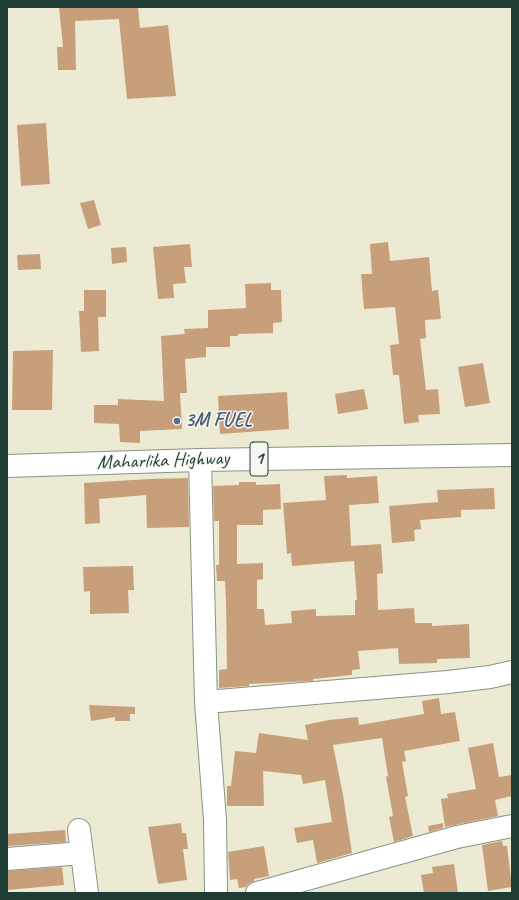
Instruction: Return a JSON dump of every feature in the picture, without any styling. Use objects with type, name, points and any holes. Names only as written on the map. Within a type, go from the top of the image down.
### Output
[{"type":"main road","name":"Maharlika Highway","points":[[7,466],[200,460],[512,455]]},
{"type":"main road","points":[[200,460],[206,702],[215,820],[216,893]]},
{"type":"main road","points":[[206,702],[448,682],[490,677],[512,672]]},
{"type":"main road","points":[[257,893],[457,837],[512,826]]},
{"type":"main road","points":[[79,830],[87,893]]},
{"type":"main road","points":[[7,859],[82,853]]},
{"type":"building","points":[[59,7],[138,7],[140,28],[168,25],[176,96],[127,99],[119,19],[75,21],[76,70],[58,70],[57,47],[63,47]]},
{"type":"building","points":[[46,123],[50,184],[21,186],[17,125]]},
{"type":"building","points":[[94,200],[101,225],[88,229],[80,203]]},
{"type":"building","points":[[388,242],[390,261],[429,257],[432,291],[438,290],[441,319],[425,320],[426,338],[420,339],[426,390],[438,389],[440,414],[418,415],[419,422],[404,424],[399,375],[393,375],[390,345],[399,344],[395,307],[364,309],[361,274],[372,274],[370,244]]},
{"type":"building","points":[[190,244],[192,267],[184,267],[186,283],[173,284],[174,298],[158,299],[153,247]]},
{"type":"building","points":[[126,247],[127,262],[112,264],[111,248]]},
{"type":"building","points":[[40,254],[41,269],[18,270],[17,255]]},
{"type":"building","points":[[271,283],[271,290],[281,290],[282,322],[273,323],[273,333],[238,334],[238,336],[230,336],[230,347],[206,347],[206,357],[185,359],[187,393],[180,393],[182,429],[140,431],[140,443],[120,442],[119,424],[94,423],[94,405],[118,405],[118,399],[164,401],[161,336],[185,334],[184,329],[208,328],[208,310],[246,308],[245,284]]},
{"type":"building","points":[[84,290],[106,290],[106,317],[98,317],[99,351],[81,352],[79,311],[84,311]]},
{"type":"building","points":[[53,350],[52,410],[12,410],[13,351]]},
{"type":"building","points":[[483,363],[490,403],[465,407],[458,367]]},
{"type":"building","points":[[364,389],[368,409],[338,414],[335,394]]},
{"type":"building","points":[[287,392],[289,429],[220,434],[218,396]]},
{"type":"building","points":[[347,475],[347,478],[377,476],[379,503],[349,505],[351,546],[381,544],[383,573],[377,574],[378,610],[414,608],[415,623],[432,623],[432,626],[469,624],[470,658],[437,659],[437,663],[399,664],[398,648],[358,651],[360,669],[352,670],[352,675],[313,679],[313,681],[249,684],[249,686],[219,688],[219,670],[227,669],[226,601],[225,581],[217,581],[216,565],[219,565],[219,521],[214,521],[213,486],[239,485],[239,482],[256,482],[256,485],[280,484],[281,509],[263,510],[263,525],[237,525],[237,564],[263,563],[263,579],[257,580],[257,609],[264,609],[265,625],[292,623],[291,611],[316,609],[316,616],[355,615],[355,600],[357,600],[354,561],[292,566],[291,553],[287,554],[283,503],[326,500],[324,476]]},
{"type":"building","points":[[188,478],[189,527],[147,528],[146,495],[99,499],[100,523],[85,524],[84,483]]},
{"type":"building","points":[[494,488],[495,509],[461,510],[461,517],[420,520],[421,529],[414,530],[415,541],[392,543],[389,506],[438,502],[437,490]]},
{"type":"building","points":[[133,566],[134,590],[128,590],[129,613],[90,614],[90,591],[84,592],[83,567]]},
{"type":"building","points":[[439,698],[441,714],[455,712],[460,741],[404,751],[406,761],[402,762],[408,796],[405,797],[413,836],[394,842],[389,817],[393,816],[386,777],[388,776],[382,738],[333,745],[352,853],[317,863],[313,840],[297,843],[294,828],[332,822],[325,780],[303,784],[301,775],[263,771],[264,806],[227,806],[227,786],[231,786],[235,751],[256,753],[259,733],[308,740],[305,725],[329,720],[358,717],[359,725],[424,714],[422,701]]},
{"type":"building","points":[[89,705],[135,707],[135,714],[130,714],[130,721],[115,721],[115,717],[91,721]]},
{"type":"building","points":[[493,743],[499,777],[512,775],[512,796],[495,800],[498,816],[445,827],[441,799],[448,798],[447,794],[476,789],[468,748]]},
{"type":"building","points":[[181,823],[182,833],[186,833],[188,849],[183,849],[187,880],[158,884],[148,827]]},
{"type":"building","points":[[443,823],[443,828],[429,832],[428,826]]},
{"type":"building","points":[[65,830],[66,842],[7,846],[7,834]]},
{"type":"building","points":[[502,841],[503,846],[507,846],[512,887],[488,891],[482,845]]},
{"type":"building","points":[[264,846],[269,876],[254,879],[254,881],[246,887],[239,888],[237,879],[230,880],[228,852]]},
{"type":"building","points":[[454,864],[458,893],[424,893],[421,875],[433,873],[432,867]]},
{"type":"building","points":[[62,867],[64,885],[7,890],[7,871]]},
{"type":"place","name":"3M FUEL","points":[[177,421]]}]
